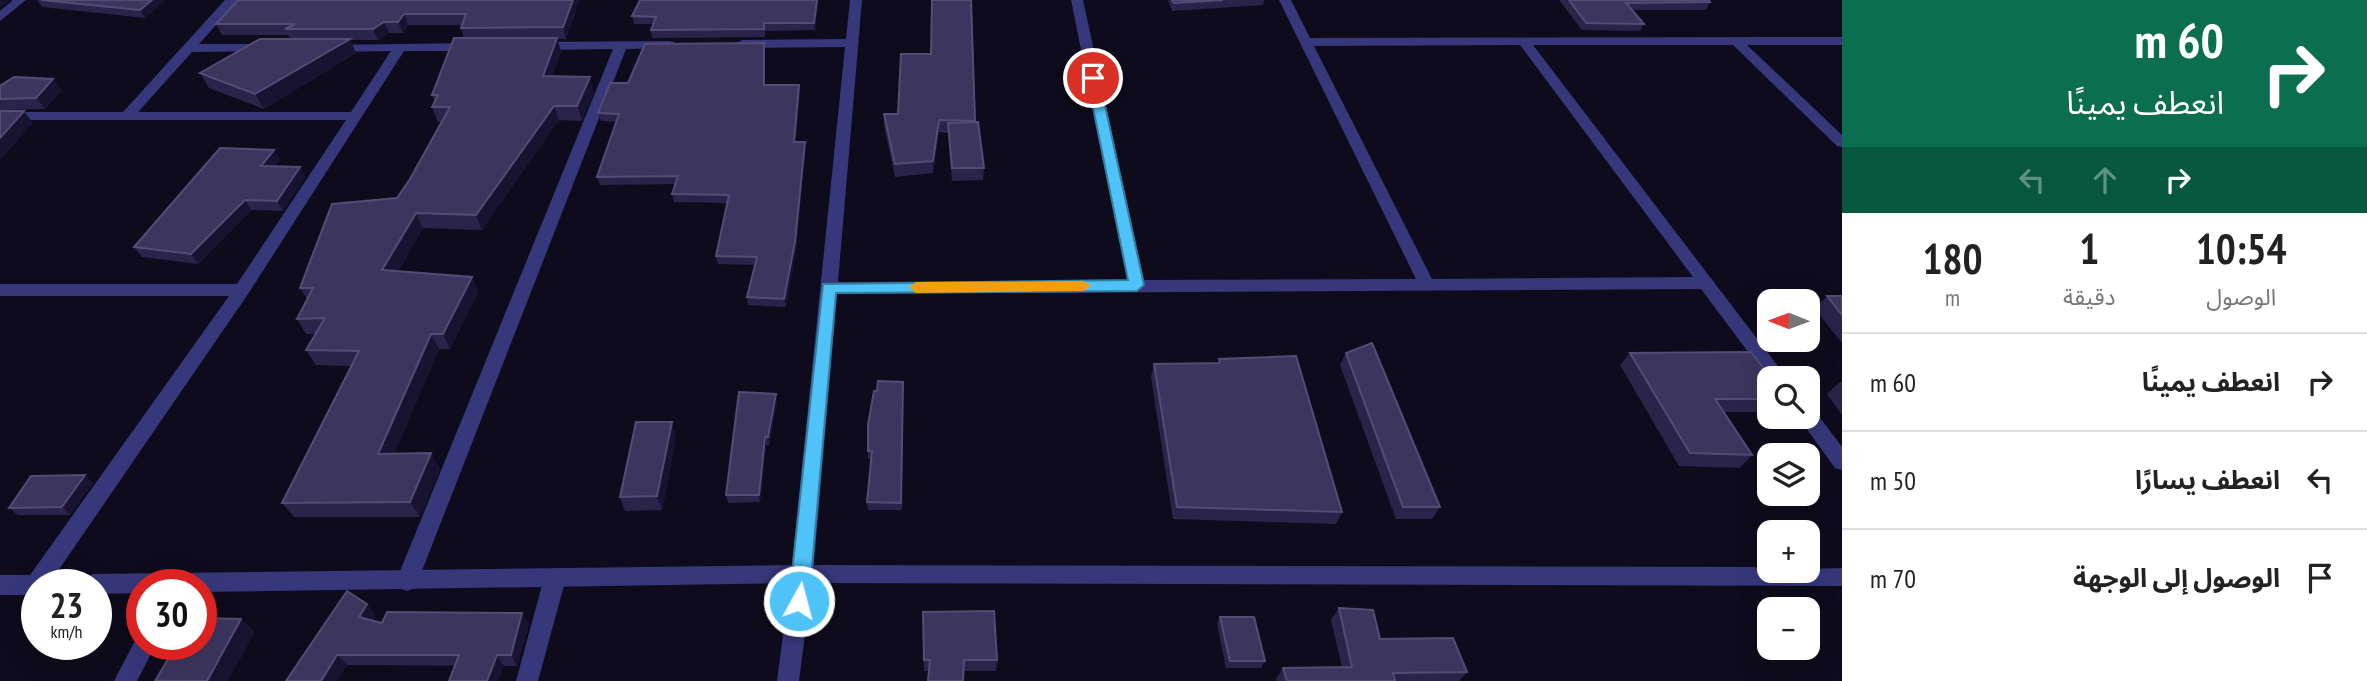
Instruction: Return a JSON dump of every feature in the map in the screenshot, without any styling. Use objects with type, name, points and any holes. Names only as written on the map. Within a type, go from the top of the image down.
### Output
[{"type":"street","points":[[0,17],[20,0]]},
{"type":"street","points":[[128,114],[232,0]]},
{"type":"street","points":[[788,681],[802,574],[856,0]]},
{"type":"street","points":[[1077,0],[1137,285]]},
{"type":"street","points":[[1285,0],[1426,283]]},
{"type":"street","points":[[1736,41],[1842,143]]},
{"type":"street","points":[[1306,42],[1842,41]]},
{"type":"street","points":[[1524,42],[1769,366]]},
{"type":"street","points":[[729,45],[851,43]]},
{"type":"street","points":[[524,46],[689,45]]},
{"type":"street","points":[[407,581],[621,46]]},
{"type":"street","points":[[321,48],[483,47]]},
{"type":"street","points":[[189,48],[281,48]]},
{"type":"street","points":[[47,569],[242,290],[400,48]]},
{"type":"street","points":[[0,116],[357,116]]},
{"type":"street","points":[[829,288],[1706,283]]},
{"type":"street","points":[[0,290],[242,290]]},
{"type":"street","points":[[1818,429],[1842,462]]},
{"type":"street","points":[[217,583],[802,574],[1842,577]]},
{"type":"street","points":[[527,681],[555,578]]},
{"type":"street","points":[[0,585],[21,585]]},
{"type":"street","points":[[125,681],[136,660]]},
{"type":"building","points":[[41,0],[152,0],[140,10]]},
{"type":"building","points":[[238,0],[573,0],[563,27],[461,28],[466,14],[404,14],[398,22],[384,22],[373,29],[285,29],[295,24],[216,24]]},
{"type":"building","points":[[640,0],[817,0],[814,23],[764,23],[764,29],[651,30],[656,17],[632,16]]},
{"type":"building","points":[[932,0],[971,0],[975,121],[939,120],[933,161],[895,164],[884,114],[898,114],[901,54],[931,54]]},
{"type":"building","points":[[1172,0],[1223,0],[1174,3]]},
{"type":"building","points":[[1569,0],[1710,2],[1626,3],[1644,24],[1586,23]]},
{"type":"building","points":[[454,38],[557,38],[543,76],[590,77],[577,106],[554,106],[476,215],[416,213],[382,270],[472,277],[443,334],[431,334],[378,454],[431,453],[410,502],[282,503],[359,351],[306,350],[325,318],[297,319],[313,288],[300,288],[332,204],[397,198],[410,179],[450,107],[432,107],[438,95],[432,95]]},
{"type":"building","points":[[260,39],[350,39],[255,94],[200,73]]},
{"type":"building","points":[[764,43],[764,85],[799,85],[794,142],[805,142],[795,242],[784,299],[747,297],[757,257],[716,256],[729,195],[672,194],[678,176],[597,177],[619,114],[598,113],[610,83],[628,83],[645,44]]},
{"type":"building","points":[[14,77],[53,79],[36,98],[0,99],[0,86]]},
{"type":"building","points":[[0,111],[24,111],[0,138]]},
{"type":"building","points":[[978,122],[984,168],[952,168],[948,123]]},
{"type":"building","points":[[220,148],[274,150],[261,166],[300,167],[277,201],[245,200],[191,254],[134,247]]},
{"type":"building","points":[[1827,296],[1842,296],[1842,315]]},
{"type":"building","points":[[1372,343],[1440,507],[1403,507],[1346,353]]},
{"type":"building","points":[[1751,352],[1762,366],[1757,366],[1757,399],[1715,399],[1752,455],[1690,453],[1630,353]]},
{"type":"building","points":[[1296,356],[1342,512],[1177,507],[1154,364],[1220,363],[1219,359]]},
{"type":"building","points":[[878,381],[903,382],[901,503],[867,502],[872,451],[868,451],[868,425]]},
{"type":"building","points":[[739,392],[776,394],[768,437],[765,437],[759,495],[726,495]]},
{"type":"building","points":[[636,422],[672,422],[657,496],[620,497]]},
{"type":"building","points":[[85,475],[62,507],[9,508],[31,476]]},
{"type":"building","points":[[347,591],[367,604],[359,617],[382,623],[387,612],[522,613],[511,655],[497,655],[487,681],[449,681],[459,655],[337,655],[321,681],[286,681]]},
{"type":"building","points":[[1339,608],[1373,610],[1380,639],[1453,638],[1467,672],[1393,673],[1395,681],[1287,681],[1283,668],[1352,667]]},
{"type":"building","points":[[994,611],[997,660],[964,660],[963,681],[928,681],[930,660],[924,660],[923,612]]},
{"type":"building","points":[[1220,617],[1254,617],[1265,661],[1230,661]]},
{"type":"building","points":[[217,618],[241,619],[207,681],[155,681],[167,660],[217,660]]},
{"type":"slow traffic","points":[[916,287],[1083,286]]},
{"type":"route","points":[[799,601],[829,288],[1137,285],[1093,78]]}]
